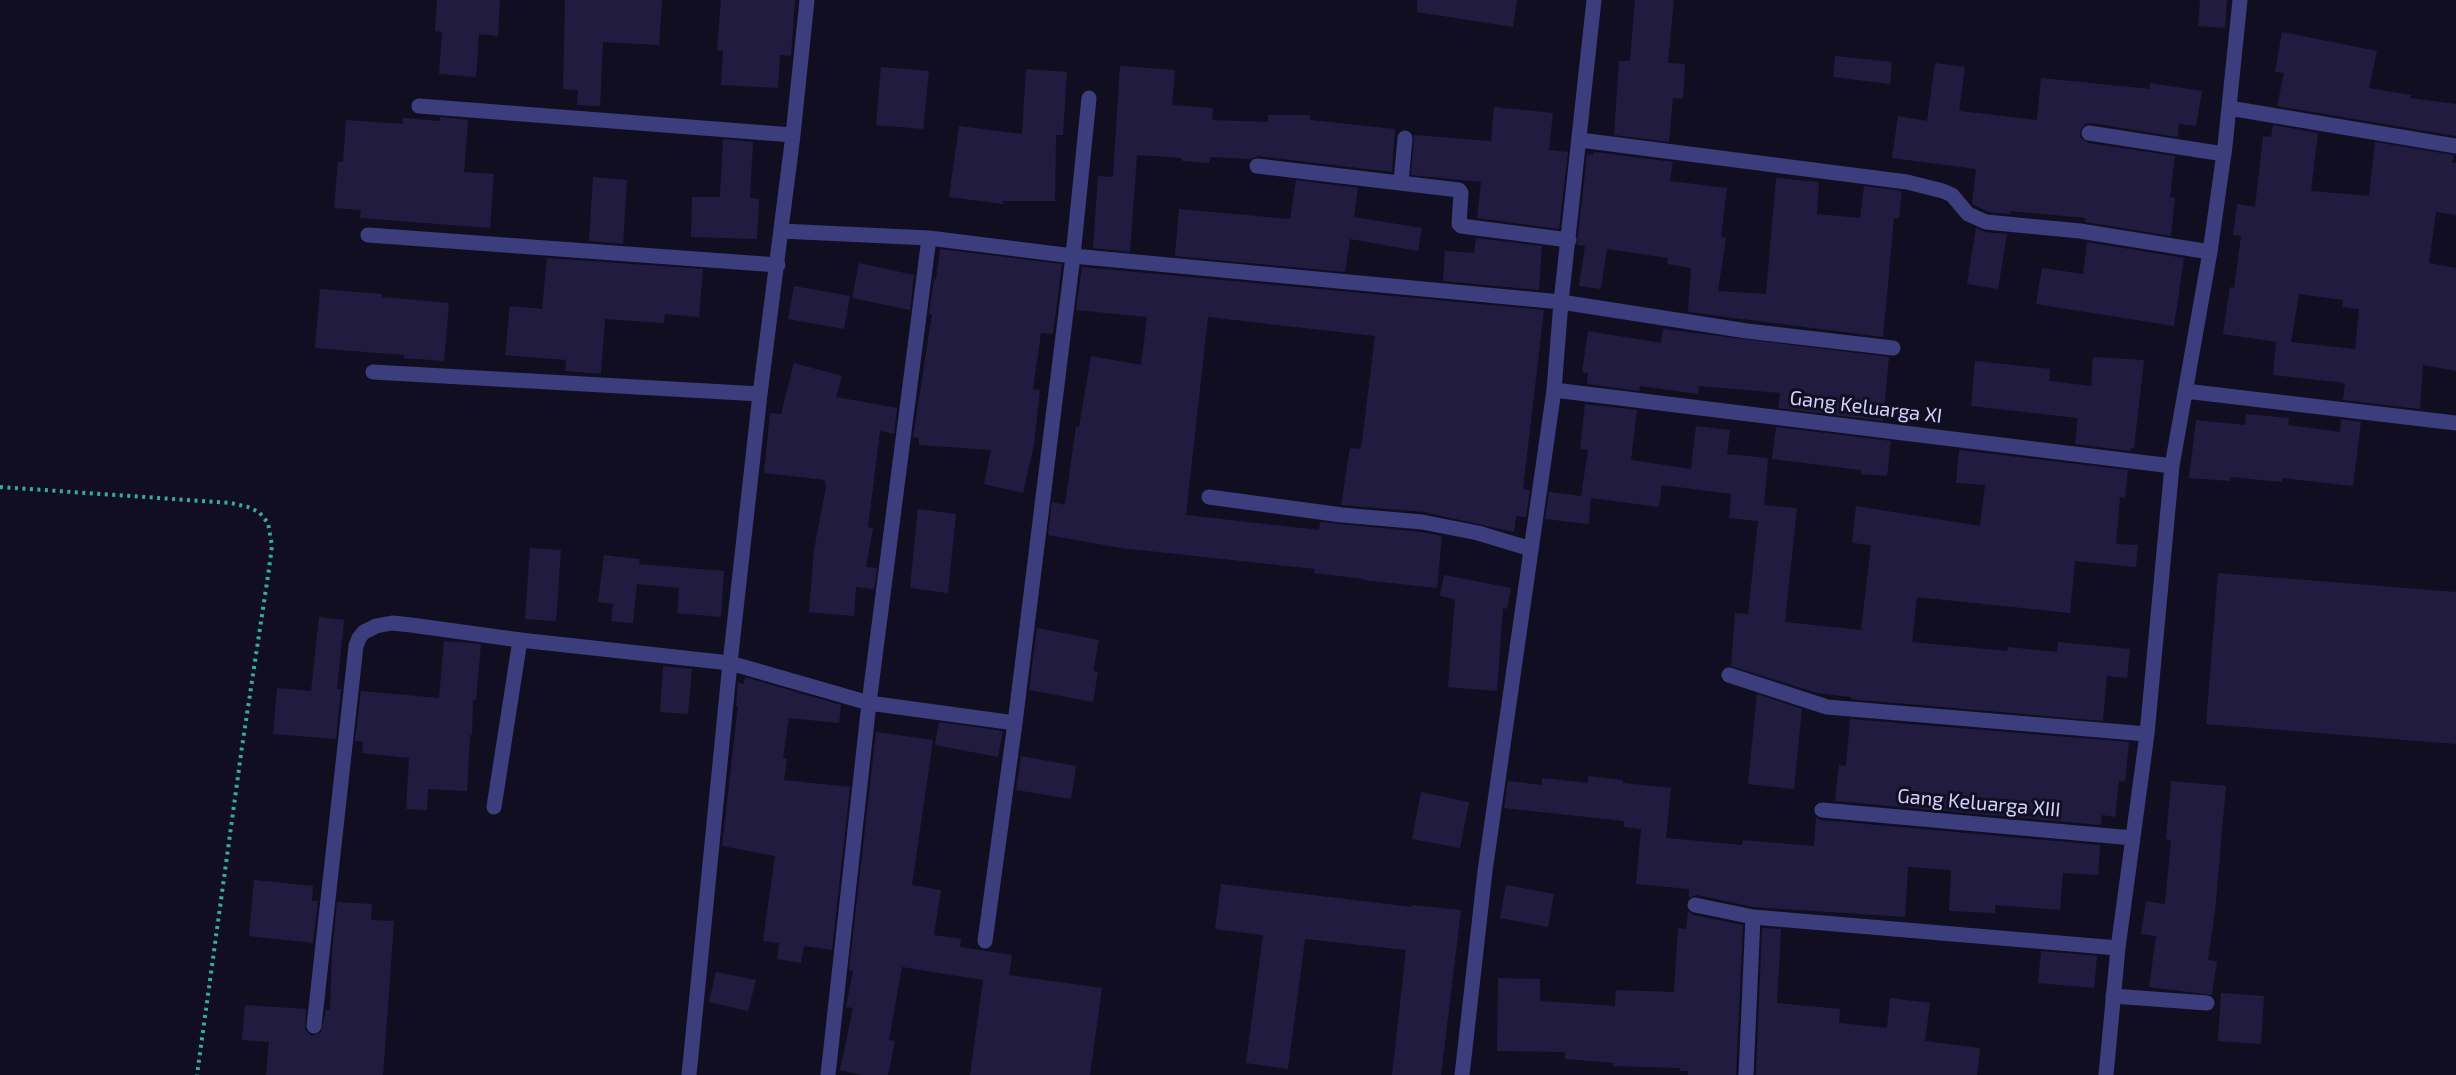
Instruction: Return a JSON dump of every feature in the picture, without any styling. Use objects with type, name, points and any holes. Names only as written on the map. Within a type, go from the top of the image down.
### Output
[{"type":"street","points":[[688,1075],[730,663],[760,394],[782,231],[807,0]]},
{"type":"street","points":[[1462,1075],[1485,871],[1554,390],[1561,302],[1594,0]]},
{"type":"street","points":[[2106,1075],[2118,948],[2147,734],[2172,466],[2210,252],[2224,154],[2240,0]]},
{"type":"street","points":[[985,941],[1015,723],[1073,256],[1089,98]]},
{"type":"street","points":[[419,106],[793,135]]},
{"type":"street","points":[[2229,108],[2456,146]]},
{"type":"street","points":[[2089,133],[2224,154]]},
{"type":"street","points":[[1401,182],[1405,138]]},
{"type":"street","points":[[1580,140],[1907,182],[1952,195],[1968,214],[1986,222],[2080,231],[2210,252]]},
{"type":"street","points":[[1257,166],[1459,190],[1461,193],[1459,224],[1461,226],[1569,240]]},
{"type":"street","points":[[782,231],[929,238],[1073,256],[1561,302],[1747,331],[1893,348]]},
{"type":"street","points":[[368,235],[778,265]]},
{"type":"street","points":[[828,1075],[869,703],[929,238]]},
{"type":"street","points":[[373,372],[760,394]]},
{"type":"street","name":"Gang Keluarga XI","points":[[1554,390],[2172,466]]},
{"type":"street","points":[[2185,391],[2456,423]]},
{"type":"street","points":[[1209,497],[1342,515],[1422,522],[1532,549]]},
{"type":"street","points":[[315,1026],[359,638],[364,632],[376,626],[392,623],[520,640],[730,663],[869,703],[1015,723]]},
{"type":"street","points":[[494,807],[520,640]]},
{"type":"street","points":[[1728,675],[1827,707],[2147,734]]},
{"type":"street","name":"Gang Keluarga XIII","points":[[1822,810],[2133,838]]},
{"type":"street","points":[[1695,905],[1753,917],[2118,948]]},
{"type":"street","points":[[1746,1075],[1753,917]]},
{"type":"street","points":[[2114,996],[2207,1002]]},
{"type":"path","points":[[0,487],[231,503],[259,512],[268,523],[272,546],[197,1075]]},
{"type":"building","points":[[437,0],[500,0],[498,36],[479,34],[476,77],[439,74],[442,32],[435,31]]},
{"type":"building","points":[[565,0],[662,0],[659,45],[603,42],[600,106],[577,105],[578,90],[563,89]]},
{"type":"building","points":[[721,0],[795,0],[791,56],[780,55],[778,88],[721,85],[723,50],[717,50]]},
{"type":"building","points":[[1417,0],[1517,0],[1513,27],[1417,12]]},
{"type":"building","points":[[1635,0],[1674,0],[1668,63],[1685,64],[1683,99],[1673,98],[1669,142],[1614,135],[1619,61],[1630,61]]},
{"type":"building","points":[[2200,0],[2227,0],[2225,28],[2198,26]]},
{"type":"building","points":[[2282,32],[2377,51],[2369,88],[2411,95],[2410,98],[2456,104],[2456,136],[2277,106],[2284,73],[2275,72]]},
{"type":"building","points":[[1835,56],[1892,62],[1890,84],[1833,77]]},
{"type":"building","points":[[1935,63],[1965,67],[1959,111],[2037,120],[2041,78],[2150,89],[2150,83],[2202,91],[2196,126],[2179,124],[2178,137],[2091,123],[2085,124],[2080,131],[2080,137],[2088,143],[2175,156],[2170,197],[2175,198],[2171,236],[2085,222],[2085,218],[2010,211],[2010,214],[1989,212],[1972,204],[1976,169],[1892,158],[1898,116],[1927,121]]},
{"type":"building","points":[[1120,66],[1175,70],[1172,105],[1213,108],[1212,120],[1268,122],[1268,115],[1310,115],[1310,120],[1395,129],[1392,172],[1258,156],[1251,159],[1210,157],[1209,163],[1182,161],[1182,158],[1137,155],[1130,252],[1093,248],[1098,176],[1113,177]]},
{"type":"building","points":[[881,67],[929,71],[923,129],[876,125]]},
{"type":"building","points":[[1026,69],[1067,72],[1063,135],[1056,135],[1055,201],[1003,201],[1003,204],[949,197],[959,126],[1022,134]]},
{"type":"building","points":[[1494,107],[1553,113],[1549,150],[1568,152],[1559,229],[1477,218],[1481,182],[1411,175],[1414,135],[1491,141]]},
{"type":"building","points":[[440,117],[468,120],[464,172],[494,174],[490,228],[360,218],[361,210],[334,208],[338,162],[343,162],[346,120],[403,124],[403,118],[440,121]]},
{"type":"building","points":[[2273,125],[2318,133],[2311,191],[2369,196],[2375,142],[2454,155],[2452,163],[2456,163],[2456,215],[2436,212],[2429,263],[2456,268],[2456,371],[2423,365],[2420,409],[2343,400],[2345,383],[2273,375],[2276,342],[2223,334],[2230,287],[2234,288],[2241,236],[2233,235],[2237,204],[2255,207],[2263,136],[2271,137]],"holes":[[[2299,294],[2343,300],[2342,307],[2359,309],[2355,349],[2291,342]]]},
{"type":"building","points":[[723,139],[753,142],[750,198],[759,199],[757,239],[691,237],[692,197],[720,197]]},
{"type":"building","points":[[1594,152],[1673,162],[1670,181],[1727,188],[1721,237],[1726,238],[1718,291],[1766,294],[1776,178],[1819,182],[1817,214],[1860,218],[1864,186],[1902,191],[1899,218],[1894,218],[1883,337],[1688,312],[1691,268],[1667,264],[1668,258],[1607,249],[1601,289],[1579,286],[1585,246],[1577,245],[1587,154],[1593,155]]},
{"type":"building","points":[[593,177],[627,180],[623,244],[589,241]]},
{"type":"building","points":[[1296,180],[1358,188],[1354,217],[1422,228],[1418,251],[1350,239],[1345,272],[1175,256],[1179,209],[1290,219]]},
{"type":"building","points":[[1976,228],[1985,232],[2007,234],[1998,289],[1967,284]]},
{"type":"building","points":[[1476,238],[1542,246],[1539,290],[1443,281],[1445,251],[1474,253]]},
{"type":"building","points":[[2087,242],[2184,258],[2174,326],[2036,304],[2042,268],[2083,274]]},
{"type":"building","points":[[940,249],[1062,264],[1053,334],[1041,333],[1033,389],[1040,390],[1034,444],[1023,493],[984,484],[991,450],[919,445],[919,438],[913,437]]},
{"type":"building","points":[[547,258],[703,269],[699,317],[665,314],[664,323],[605,319],[601,374],[565,371],[566,360],[505,355],[510,306],[542,309]]},
{"type":"building","points":[[859,263],[914,275],[910,310],[852,298]]},
{"type":"building","points":[[1082,267],[1544,310],[1523,489],[1530,490],[1526,517],[1516,516],[1514,532],[1424,512],[1341,505],[1350,448],[1361,449],[1375,336],[1208,317],[1186,515],[1319,530],[1320,522],[1442,536],[1437,588],[1314,573],[1315,569],[1121,548],[1048,535],[1052,502],[1065,505],[1076,426],[1079,427],[1091,356],[1141,365],[1147,317],[1076,310]]},
{"type":"building","points":[[794,286],[850,296],[844,329],[788,319]]},
{"type":"building","points":[[320,289],[449,303],[444,361],[404,358],[404,355],[315,348]]},
{"type":"building","points":[[1663,329],[1889,357],[1883,421],[1778,408],[1780,393],[1699,386],[1698,394],[1640,386],[1639,391],[1587,384],[1588,373],[1582,372],[1588,331],[1661,343]]},
{"type":"building","points":[[2093,357],[2144,360],[2134,448],[2131,448],[2131,451],[2075,444],[2078,418],[1971,406],[1975,361],[2050,369],[2049,381],[2091,386]]},
{"type":"building","points":[[794,363],[842,376],[836,397],[897,408],[894,434],[880,431],[868,527],[873,528],[866,567],[877,568],[874,589],[856,587],[854,616],[809,612],[814,550],[826,487],[825,480],[764,473],[770,413],[781,414]]},
{"type":"building","points":[[1585,404],[1637,410],[1631,460],[1691,469],[1696,426],[1730,430],[1727,454],[1768,458],[1764,505],[1797,508],[1785,622],[1861,630],[1871,545],[1852,543],[1856,506],[1980,526],[1985,485],[1956,483],[1959,450],[2128,470],[2125,498],[2120,497],[2116,544],[2138,545],[2136,567],[2075,561],[2070,613],[1917,597],[1912,642],[2007,651],[2008,647],[2057,652],[2058,642],[2130,649],[2127,678],[2107,676],[2103,721],[1851,699],[1851,697],[1817,693],[1731,666],[1735,613],[1748,614],[1758,521],[1729,518],[1731,494],[1662,485],[1659,507],[1591,498],[1589,524],[1545,519],[1549,492],[1581,496],[1588,450],[1580,449]]},
{"type":"building","points":[[2246,414],[2289,418],[2288,425],[2340,432],[2341,419],[2361,422],[2353,486],[2283,478],[2282,482],[2230,477],[2230,481],[2189,478],[2196,420],[2245,425]]},
{"type":"building","points":[[1776,427],[1891,441],[1887,476],[1861,474],[1861,470],[1772,459]]},
{"type":"building","points":[[918,509],[956,514],[948,593],[910,588]]},
{"type":"building","points":[[530,548],[561,550],[556,621],[525,619]]},
{"type":"building","points":[[604,555],[640,559],[639,564],[724,571],[721,617],[677,613],[679,588],[637,584],[633,623],[611,621],[613,604],[598,602]]},
{"type":"building","points":[[2218,573],[2456,592],[2456,744],[2206,724]]},
{"type":"building","points":[[1444,575],[1511,588],[1507,609],[1503,608],[1497,691],[1448,687],[1455,599],[1440,596]]},
{"type":"building","points":[[319,617],[344,620],[337,689],[341,689],[336,739],[273,734],[277,688],[311,691]]},
{"type":"building","points":[[1037,628],[1099,640],[1093,671],[1098,672],[1093,702],[1029,690]]},
{"type":"building","points":[[444,641],[481,644],[476,700],[473,700],[467,791],[428,789],[427,810],[406,809],[409,758],[362,753],[363,741],[355,741],[361,691],[439,698]]},
{"type":"building","points":[[663,666],[692,669],[688,714],[660,712]]},
{"type":"building","points":[[745,677],[841,705],[839,723],[789,718],[783,758],[787,759],[784,780],[850,787],[832,950],[804,946],[801,963],[777,959],[779,943],[763,941],[775,856],[722,846],[738,706],[736,706],[738,683],[744,684]]},
{"type":"building","points":[[1757,694],[1802,709],[1794,789],[1748,784]]},
{"type":"building","points":[[1850,719],[2129,742],[2125,782],[2119,781],[2115,817],[2102,815],[2101,825],[1835,801],[1839,765],[1846,766]]},
{"type":"building","points":[[939,722],[1003,731],[998,757],[935,745]]},
{"type":"building","points":[[876,732],[933,740],[912,885],[941,890],[934,935],[961,939],[960,947],[1012,955],[1009,975],[1102,988],[1090,1075],[970,1075],[983,980],[902,967],[889,1040],[895,1041],[888,1075],[862,1075],[840,1070],[853,1008],[846,1007],[853,971],[849,970]]},
{"type":"building","points":[[1021,756],[1076,766],[1071,799],[1016,790]]},
{"type":"building","points":[[1588,776],[1623,780],[1623,783],[1671,788],[1666,838],[1742,845],[1743,840],[1814,846],[1816,817],[1821,820],[2100,845],[2098,875],[2063,873],[2060,910],[1995,905],[1995,913],[1949,911],[1951,870],[1908,867],[1905,917],[1754,907],[1697,895],[1689,898],[1689,889],[1636,884],[1641,829],[1624,827],[1624,821],[1504,808],[1508,781],[1542,785],[1542,778],[1588,783]]},
{"type":"building","points":[[2171,781],[2226,786],[2215,911],[2208,960],[2217,961],[2212,995],[2149,987],[2156,936],[2141,934],[2146,901],[2165,904],[2171,840],[2166,839]]},
{"type":"building","points":[[1421,792],[1469,802],[1460,848],[1412,839]]},
{"type":"building","points":[[254,880],[313,886],[312,901],[318,901],[313,943],[249,936]]},
{"type":"building","points":[[1221,884],[1412,907],[1412,905],[1461,910],[1441,1075],[1392,1075],[1406,950],[1305,939],[1288,1069],[1246,1063],[1263,935],[1215,929]]},
{"type":"building","points":[[1506,885],[1554,894],[1548,927],[1500,918]]},
{"type":"building","points":[[337,902],[372,904],[371,920],[394,921],[383,1075],[266,1075],[269,1042],[242,1040],[245,1005],[306,1009],[305,1030],[312,1036],[321,1032],[326,1010],[330,1010]]},
{"type":"building","points":[[1688,911],[1693,915],[1743,925],[1736,1075],[1688,1075],[1688,1071],[1680,1071],[1680,1068],[1613,1066],[1614,1063],[1565,1059],[1565,1052],[1497,1051],[1498,978],[1540,979],[1540,1001],[1615,1006],[1616,990],[1674,992],[1678,928],[1686,929]]},
{"type":"building","points":[[1762,928],[1781,929],[1777,1003],[1840,1009],[1839,1023],[1887,1028],[1890,998],[1930,1003],[1925,1041],[1980,1048],[1977,1075],[1756,1075]]},
{"type":"building","points":[[2041,951],[2097,956],[2094,988],[2038,983]]},
{"type":"building","points":[[716,972],[756,980],[748,1011],[709,1002]]},
{"type":"building","points":[[2221,993],[2264,996],[2261,1044],[2218,1041]]}]
